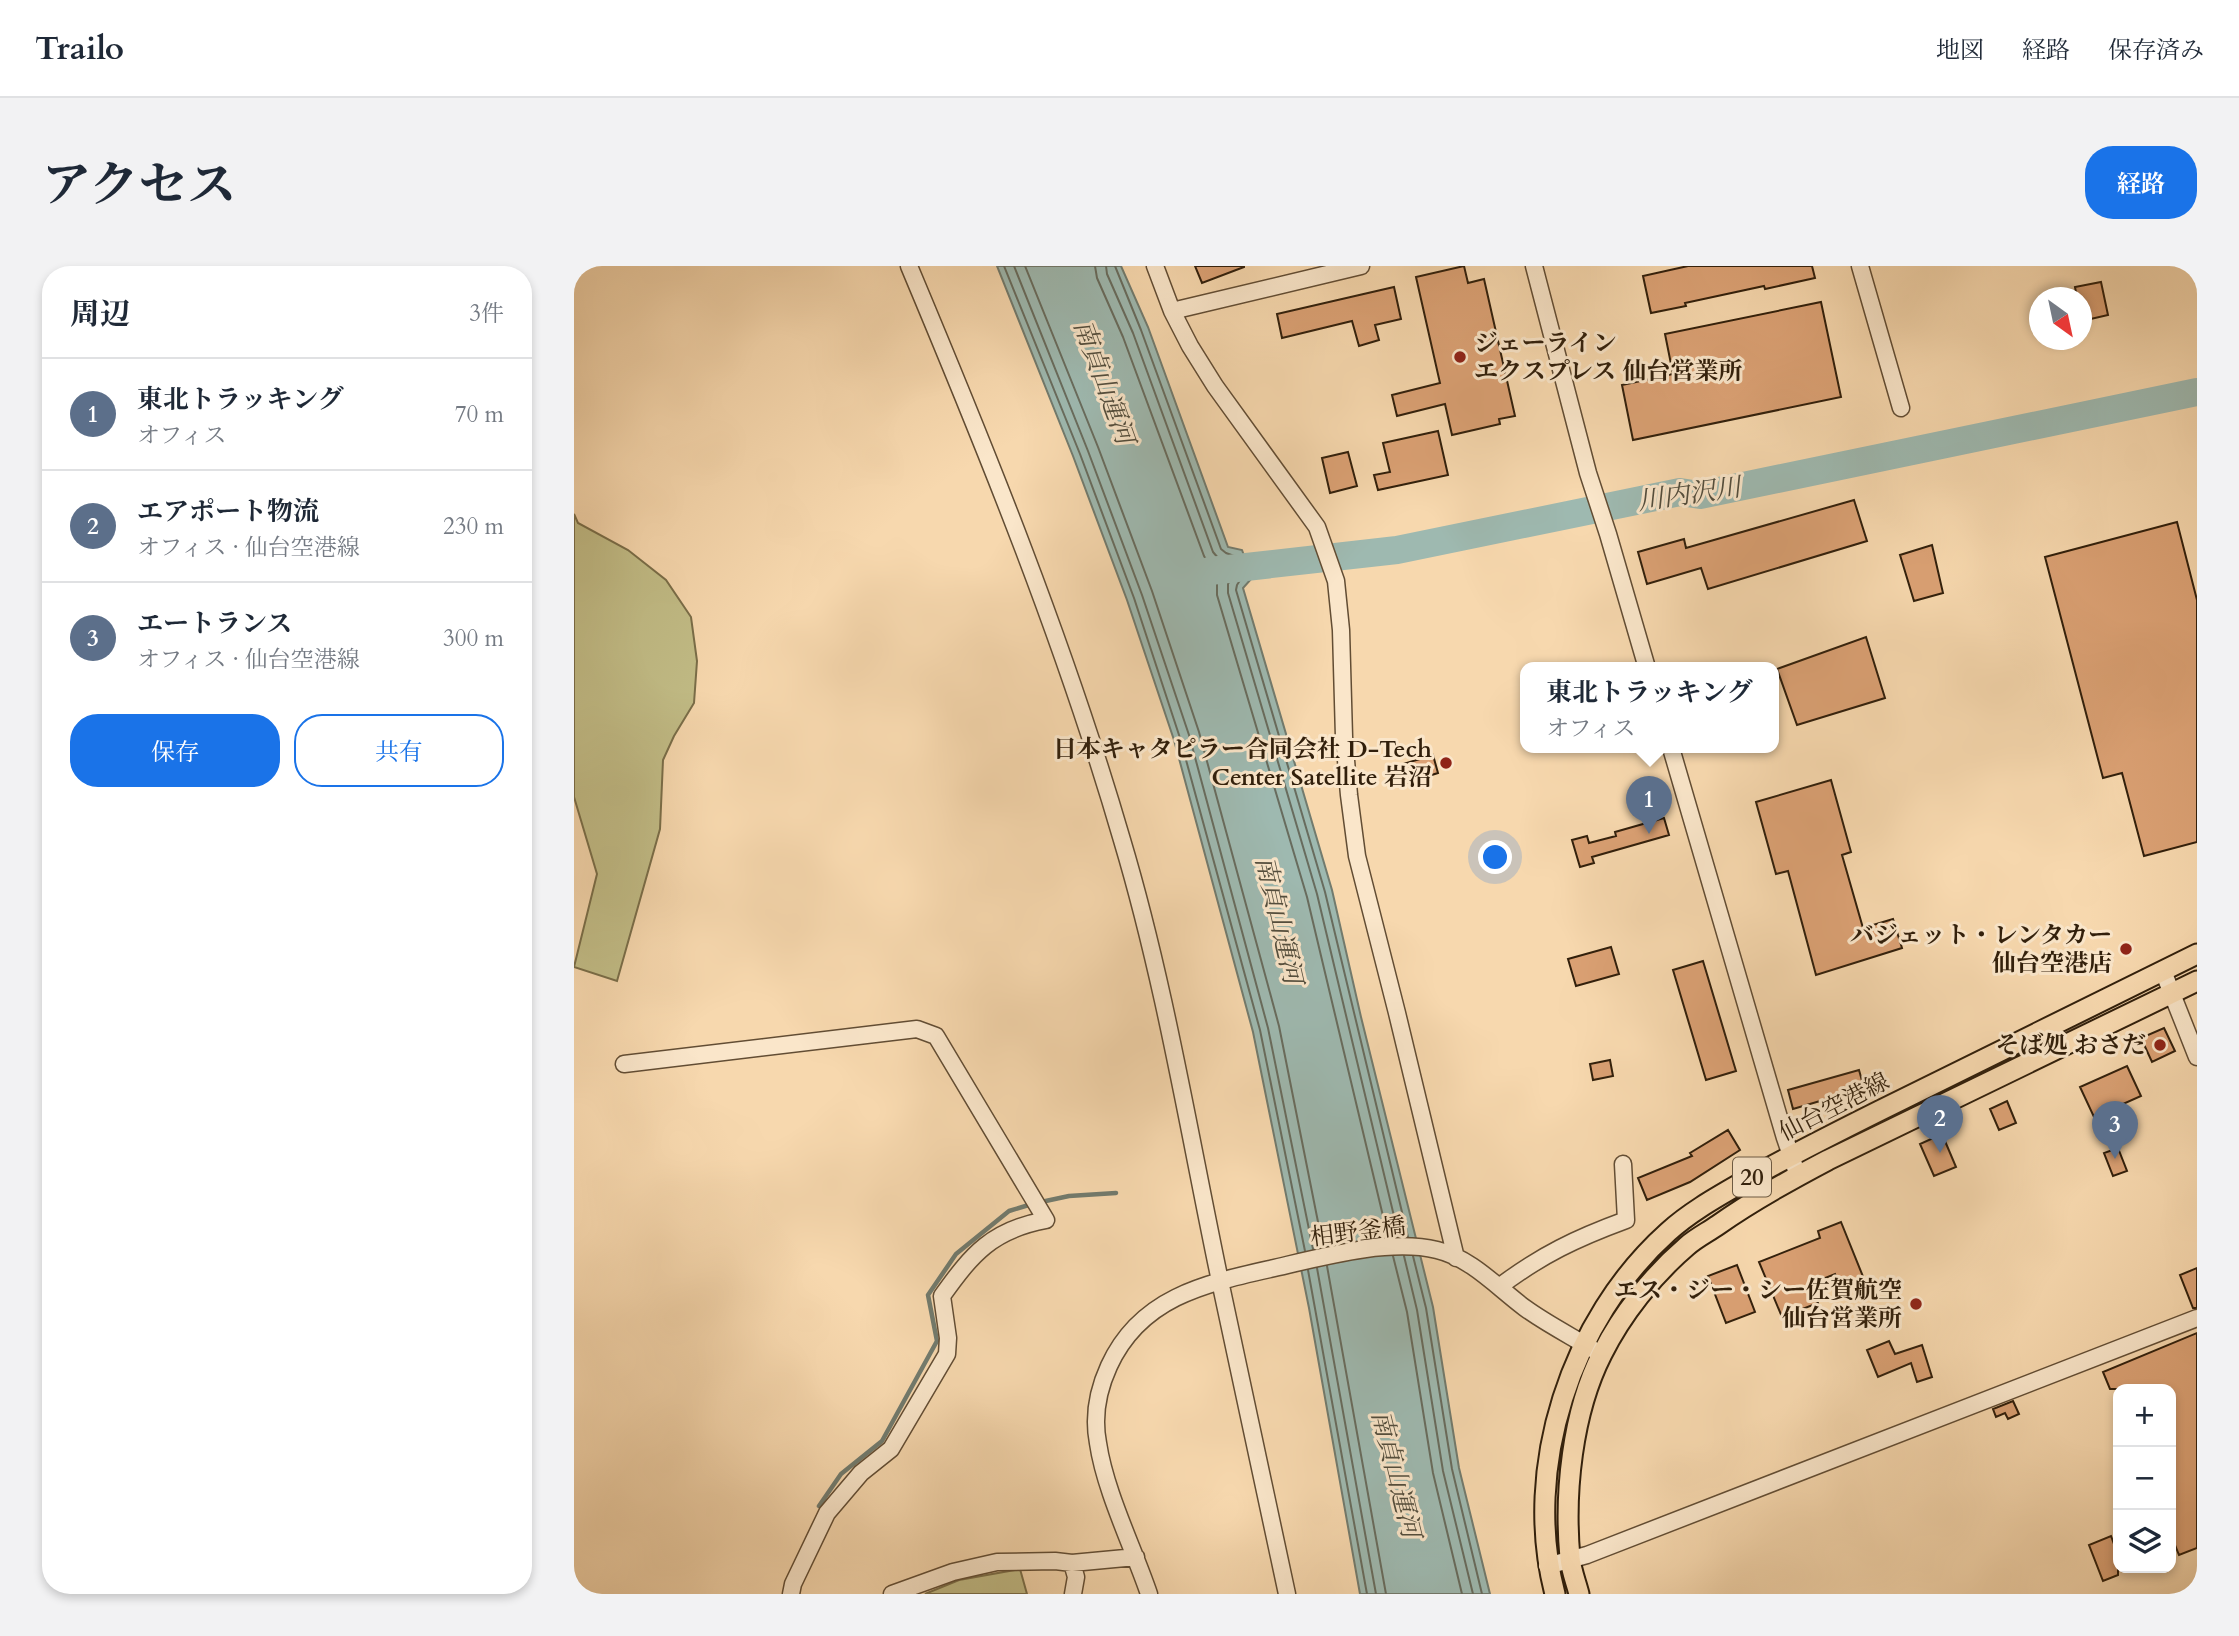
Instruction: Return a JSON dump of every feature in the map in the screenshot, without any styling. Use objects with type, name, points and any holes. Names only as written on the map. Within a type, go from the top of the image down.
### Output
[{"type":"main road","name":"仙台空港線","points":[[1579,1594],[1570,1560],[1568,1497],[1572,1456],[1589,1387],[1593,1349],[1604,1310],[1634,1267],[1668,1232],[1696,1211],[1790,1155],[2197,954]]},
{"type":"main road","name":"仙台空港線","points":[[1555,1594],[1547,1566],[1544,1502],[1548,1460],[1558,1409],[1593,1349],[1621,1322],[1652,1281],[1688,1245],[1743,1207],[1798,1176],[2197,981]]},
{"type":"street","points":[[909,266],[1048,611],[1122,840],[1169,1025],[1287,1594]]},
{"type":"street","points":[[1155,266],[1172,311],[1214,386],[1317,527],[1336,581],[1349,795],[1357,856],[1456,1258]]},
{"type":"street","points":[[1172,311],[1361,266]]},
{"type":"street","points":[[1534,266],[1588,473],[1645,662]]},
{"type":"street","points":[[1860,266],[1901,408]]},
{"type":"street","points":[[1672,753],[1798,1176]]},
{"type":"street","points":[[2163,971],[2197,1057]]},
{"type":"street","points":[[624,1064],[917,1029],[936,1035],[1046,1220],[1026,1223],[995,1237],[971,1257],[942,1296],[947,1354],[891,1449],[861,1473],[827,1513],[793,1584],[791,1594]]},
{"type":"street","points":[[1499,1287],[1541,1257],[1580,1237],[1626,1220],[1623,1164]]},
{"type":"street","name":"相野釜橋","points":[[1149,1594],[1106,1478],[1098,1445],[1096,1416],[1102,1380],[1114,1353],[1135,1325],[1156,1307],[1178,1295],[1220,1280],[1369,1249],[1404,1246],[1439,1250],[1471,1266],[1527,1309],[1593,1349]]},
{"type":"street","points":[[1547,1566],[1570,1560],[2197,1318]]},
{"type":"street","points":[[892,1594],[953,1572],[996,1562],[1072,1563],[1136,1557]]},
{"type":"street","points":[[1072,1563],[1076,1577],[1073,1594]]},
{"type":"shaded area","points":[[574,514],[578,523],[628,550],[666,580],[691,617],[697,661],[694,703],[663,760],[660,829],[617,981],[574,967],[597,874],[574,797]]},
{"type":"shaded area","points":[[1020,1569],[1027,1594],[925,1594],[959,1580]]},
{"type":"water","name":"南貞山運河","points":[[997,266],[1121,266],[1148,327],[1228,547],[1242,550],[1252,578],[1243,588],[1332,890],[1433,1307],[1459,1468],[1490,1594],[1360,1594],[1309,1308],[1253,1032],[1174,740],[1127,600]]},
{"type":"building","points":[[1195,266],[1244,266],[1244,267],[1202,283]]},
{"type":"building","points":[[1464,266],[1468,283],[1484,279],[1515,416],[1499,419],[1500,424],[1452,435],[1445,404],[1397,416],[1392,395],[1440,383],[1416,277]]},
{"type":"building","points":[[1688,266],[1812,266],[1815,278],[1765,289],[1764,286],[1651,313],[1643,276]]},
{"type":"building","points":[[2101,282],[2108,315],[2092,319],[2092,287],[2075,287]]},
{"type":"building","points":[[1394,287],[1401,319],[1375,325],[1379,340],[1359,346],[1352,321],[1282,338],[1277,314]]},
{"type":"building","points":[[1821,302],[1841,397],[1633,440],[1622,385],[1673,374],[1665,334]]},
{"type":"building","points":[[1438,431],[1448,475],[1378,490],[1374,475],[1390,472],[1383,443]]},
{"type":"building","points":[[1348,452],[1357,486],[1330,493],[1322,458]]},
{"type":"building","points":[[1854,500],[1867,541],[1708,589],[1701,568],[1647,584],[1638,552],[1684,539],[1686,548]]},
{"type":"building","points":[[2177,522],[2197,600],[2197,842],[2144,856],[2122,773],[2103,778],[2045,557]]},
{"type":"building","points":[[1932,545],[1943,593],[1914,601],[1900,555]]},
{"type":"building","points":[[1866,637],[1885,698],[1797,725],[1779,668]]},
{"type":"building","points":[[1433,755],[1438,773],[1406,783],[1400,765]]},
{"type":"building","points":[[1831,780],[1851,852],[1842,855],[1863,928],[1893,919],[1902,948],[1816,975],[1788,871],[1776,874],[1756,802]]},
{"type":"building","points":[[1664,818],[1669,835],[1592,857],[1594,863],[1580,867],[1572,840],[1587,836],[1589,843],[1616,836],[1615,832]]},
{"type":"building","points":[[1611,947],[1619,974],[1576,986],[1568,959]]},
{"type":"building","points":[[1703,961],[1736,1071],[1706,1080],[1673,970]]},
{"type":"building","points":[[2164,1028],[2175,1051],[2152,1062],[2141,1038]]},
{"type":"building","points":[[1610,1060],[1613,1076],[1593,1080],[1590,1064]]},
{"type":"building","points":[[2127,1066],[2141,1096],[2094,1117],[2080,1087]]},
{"type":"building","points":[[1859,1070],[1864,1088],[1793,1109],[1788,1090]]},
{"type":"building","points":[[2007,1101],[2016,1123],[1999,1130],[1990,1109]]},
{"type":"building","points":[[1728,1130],[1740,1150],[1690,1182],[1647,1200],[1638,1178],[1692,1156],[1690,1153]]},
{"type":"building","points":[[1942,1134],[1956,1167],[1934,1176],[1920,1144]]},
{"type":"building","points":[[2118,1148],[2127,1171],[2113,1176],[2104,1153]]},
{"type":"building","points":[[1841,1222],[1866,1284],[1842,1293],[1835,1274],[1810,1284],[1818,1303],[1782,1317],[1759,1262],[1820,1238],[1818,1231]]},
{"type":"building","points":[[1737,1265],[1755,1312],[1726,1323],[1708,1276]]},
{"type":"building","points":[[2197,1268],[2197,1308],[2193,1308],[2180,1275]]},
{"type":"building","points":[[2197,1333],[2197,1548],[2179,1555],[2176,1548],[2176,1384],[2113,1384],[2113,1389],[2110,1389],[2103,1372]]},
{"type":"building","points":[[1889,1341],[1895,1354],[1922,1345],[1932,1377],[1917,1382],[1911,1363],[1878,1377],[1867,1350]]},
{"type":"building","points":[[2013,1401],[2019,1414],[2008,1419],[2005,1413],[1996,1417],[1993,1409]]},
{"type":"building","points":[[2111,1536],[2113,1573],[2118,1575],[2103,1581],[2089,1545]]},
{"type":"waterway","name":"川内沢川","points":[[1210,571],[1397,550],[1680,492],[1700,495],[2197,392]]},
{"type":"waterway","points":[[1041,1202],[1069,1196],[1116,1193]]},
{"type":"waterway","points":[[819,1506],[841,1474],[882,1441],[937,1341],[928,1295],[956,1254],[1009,1211],[1032,1204]]},
{"type":"place","name":"ジェーライン エクスプレス 仙台営業所","points":[[1460,357]]},
{"type":"place","name":"日本キャタピラー合同会社 D-Tech Center Satellite 岩沼","points":[[1446,763]]},
{"type":"place","name":"東北トラッキング","points":[[1649,834]]},
{"type":"place","name":"バジェット・レンタカー 仙台空港店","points":[[2126,949]]},
{"type":"place","name":"そば処 おさだ","points":[[2160,1045]]},
{"type":"place","name":"エアポート物流","points":[[1940,1153]]},
{"type":"place","name":"エートランス","points":[[2115,1159]]},
{"type":"place","name":"エス・ジー・シー佐賀航空 仙台営業所","points":[[1916,1304]]}]
